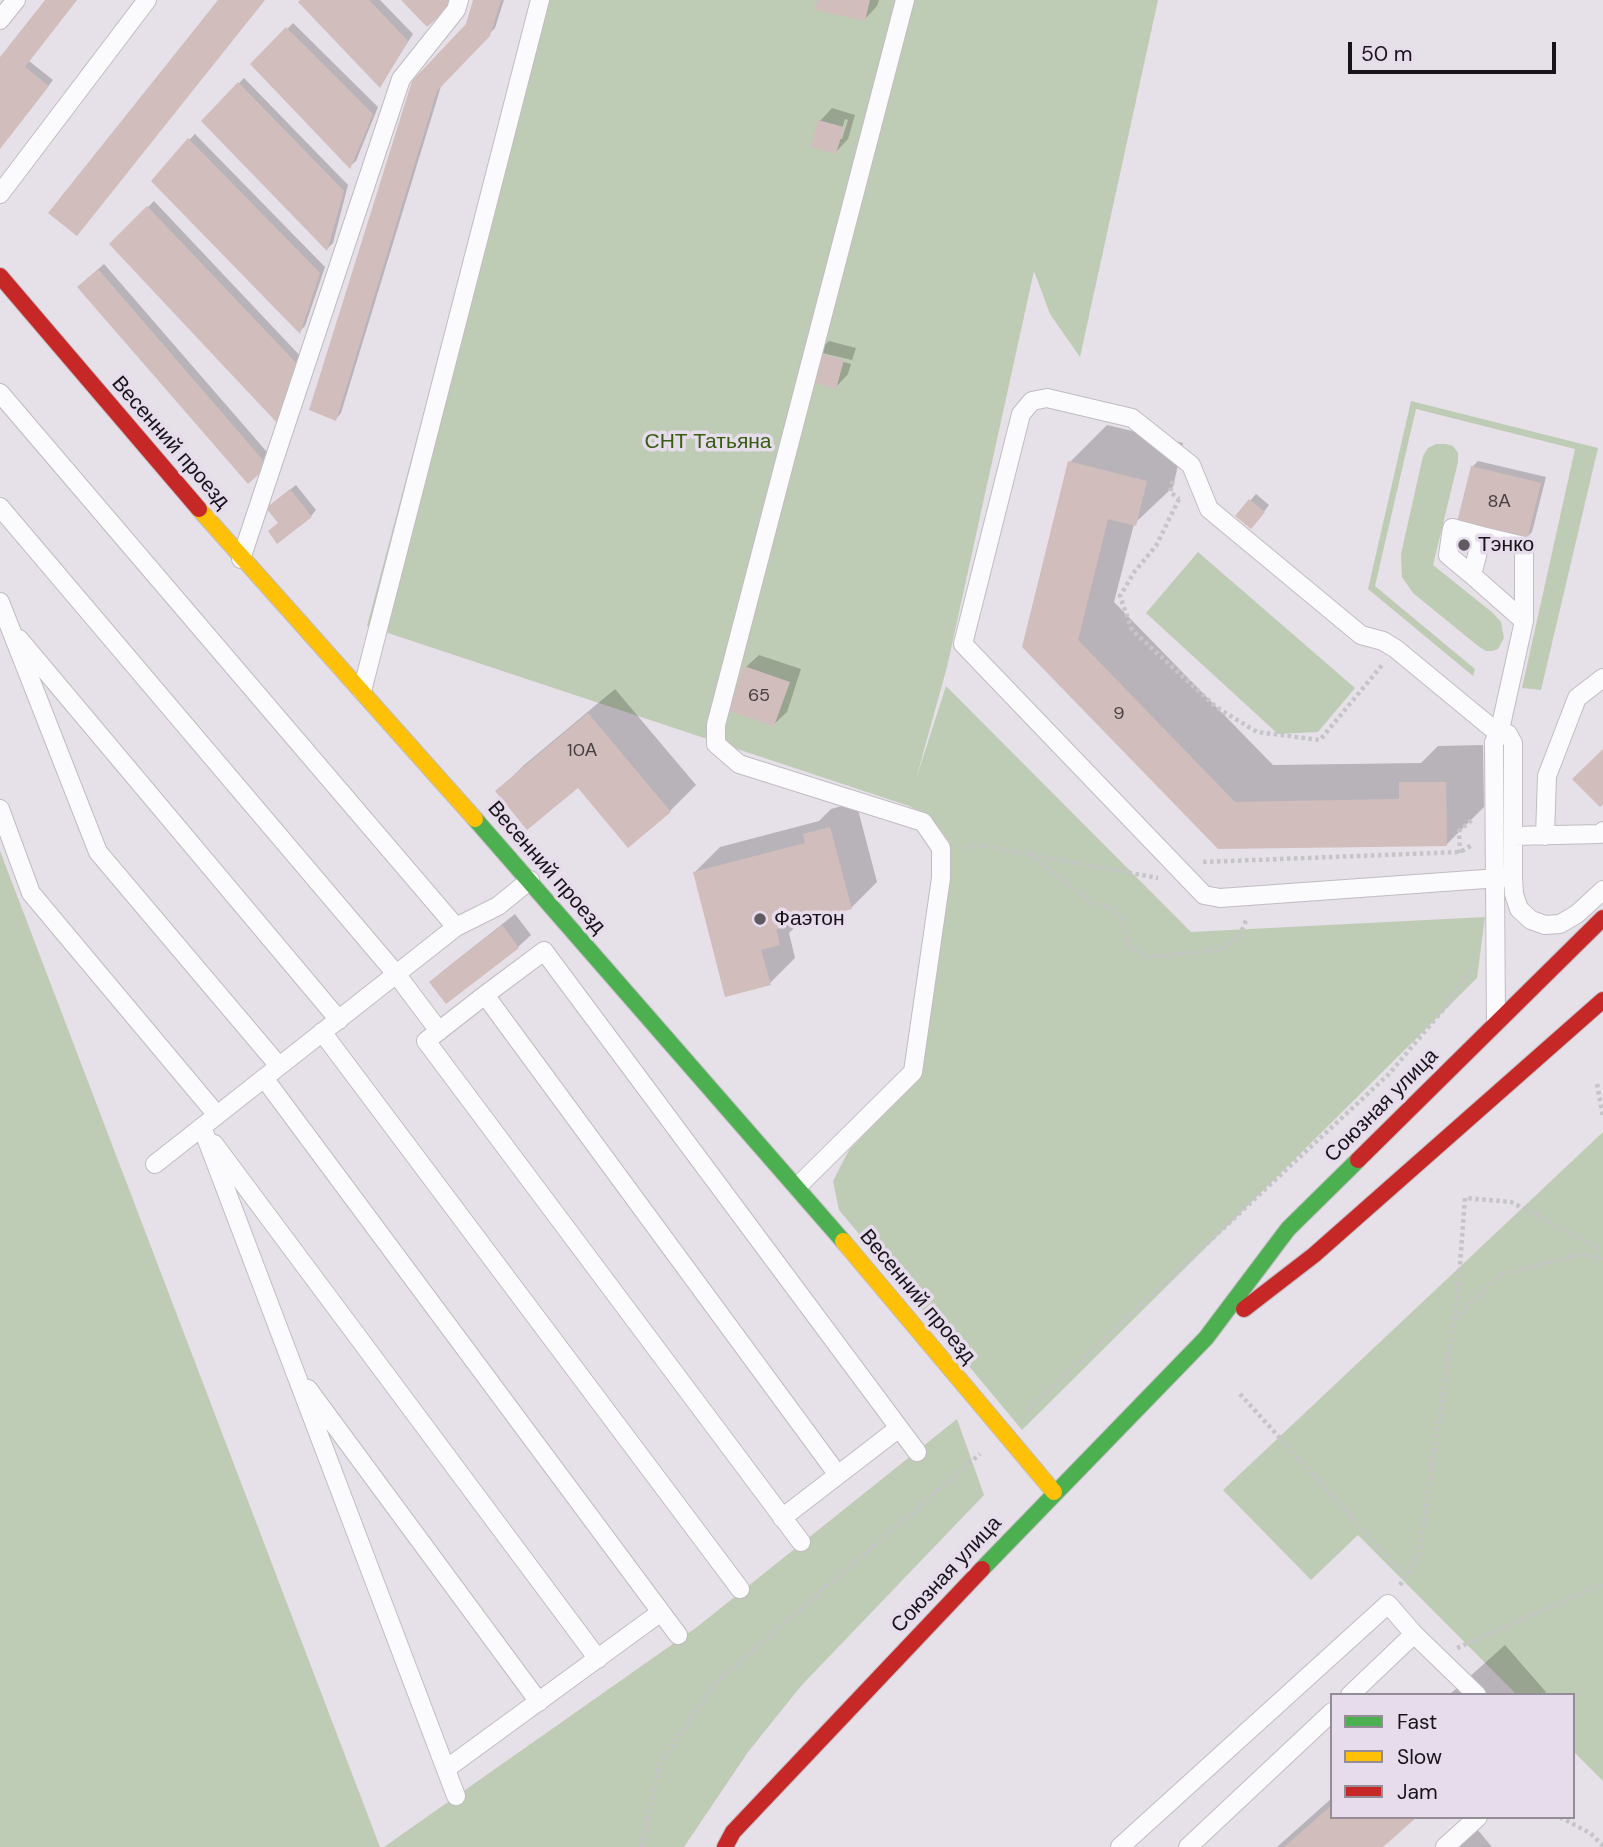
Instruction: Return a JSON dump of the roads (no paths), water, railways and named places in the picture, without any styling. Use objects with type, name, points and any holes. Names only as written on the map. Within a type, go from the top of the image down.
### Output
[{"type":"main road","name":"Весенний проезд","points":[[0,276],[241,559],[530,880],[797,1187],[1054,1492]]},
{"type":"main road","name":"Союзная улица","points":[[729,1840],[1054,1492],[1301,1242],[1496,1023],[1603,918]]},
{"type":"main road","name":"Союзная улица","points":[[1206,1338],[1301,1242],[1603,1000]]},
{"type":"main road","points":[[1590,1012],[1603,1027]]},
{"type":"lane","points":[[0,194],[147,0]]},
{"type":"lane","points":[[241,559],[401,79],[456,10],[459,0]]},
{"type":"lane","points":[[361,693],[540,0]]},
{"type":"lane","points":[[797,1187],[913,1072],[941,878],[941,848],[922,822],[738,764],[716,744],[716,725],[905,0]]},
{"type":"lane","points":[[0,393],[456,927]]},
{"type":"lane","points":[[1504,878],[1220,898],[1204,895],[1192,885],[962,644],[1021,414],[1032,401],[1047,398],[1132,418],[1191,466],[1209,509],[1361,635],[1383,641],[1396,649],[1499,734],[1508,734],[1513,743],[1513,836],[1504,878],[1519,909],[1531,920],[1545,925],[1560,924],[1577,914],[1603,890]]},
{"type":"lane","points":[[0,507],[397,975],[439,1031]]},
{"type":"lane","points":[[1496,1023],[1504,878],[1494,742],[1499,734],[1524,621],[1524,546],[1452,528],[1448,555],[1524,621]]},
{"type":"lane","points":[[1472,576],[1482,536]]},
{"type":"lane","points":[[0,602],[98,852],[279,1066]]},
{"type":"lane","points":[[10,628],[338,1020]]},
{"type":"lane","points":[[1545,836],[1547,775],[1577,698],[1603,678]]},
{"type":"lane","points":[[0,809],[31,893],[217,1115]]},
{"type":"lane","points":[[1513,836],[1600,834],[1603,831]]},
{"type":"lane","points":[[155,1164],[456,927],[498,906],[530,880]]},
{"type":"lane","points":[[801,1542],[426,1041],[485,995],[544,951],[917,1452]]},
{"type":"lane","points":[[485,995],[838,1475]]},
{"type":"lane","points":[[322,1032],[740,1589]]},
{"type":"lane","points":[[264,1078],[678,1634]]},
{"type":"lane","points":[[202,1127],[456,1796]]},
{"type":"lane","points":[[202,1127],[598,1659]]},
{"type":"lane","points":[[295,1371],[539,1702]]},
{"type":"lane","points":[[782,1518],[899,1428]]},
{"type":"lane","points":[[1121,1847],[1388,1604],[1414,1634],[1475,1693]]},
{"type":"lane","points":[[446,1769],[661,1612]]},
{"type":"lane","points":[[1352,1693],[1414,1634]]},
{"type":"lane","points":[[1188,1847],[1330,1714]]},
{"type":"lane","points":[[1445,1847],[1476,1819]]},
{"type":"lane","points":[[729,1840],[748,1847]]},
{"type":"place","name":"Тэнко","points":[[1464,545]]},
{"type":"place","name":"Фаэтон","points":[[760,919]]},
{"type":"park label","name":"СНТ Татьяна","points":[[708,442]]}]
